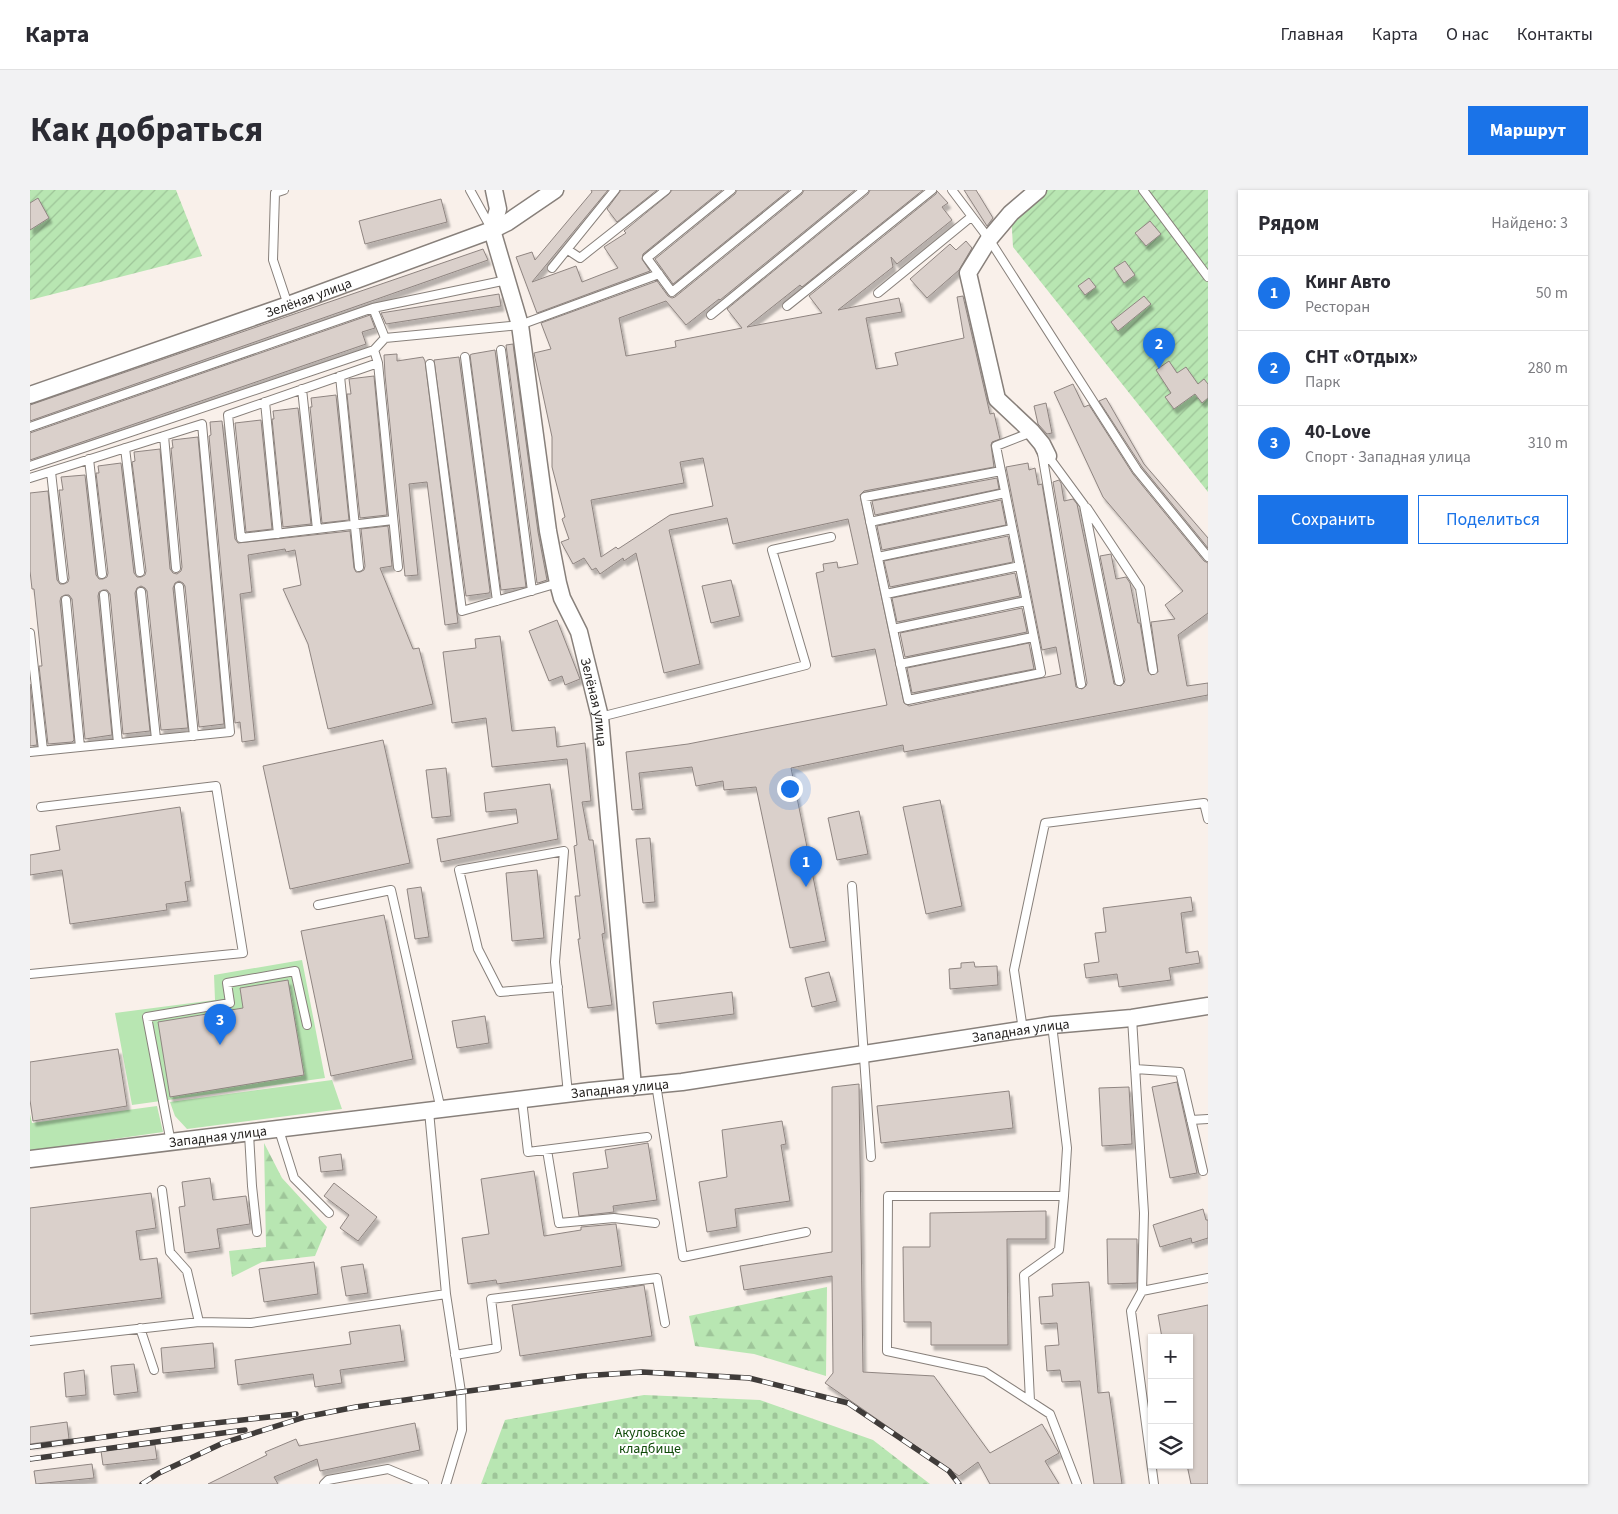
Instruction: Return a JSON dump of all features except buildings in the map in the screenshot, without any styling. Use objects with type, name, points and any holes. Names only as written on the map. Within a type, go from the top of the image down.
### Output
[{"type":"street","points":[[492,230],[498,209],[494,190]]},
{"type":"street","points":[[492,230],[508,222],[555,190]]},
{"type":"street","points":[[1038,190],[1010,213],[989,240],[966,278],[997,399],[1036,437],[1048,456]]},
{"type":"street","name":"Зелёная улица","points":[[30,395],[288,305],[492,230],[520,325],[548,531],[558,583],[562,598],[580,632],[600,717],[633,1087]]},
{"type":"street","name":"Западная улица","points":[[30,1159],[633,1087],[1023,1030],[1132,1018],[1208,1006]]},
{"type":"lane","points":[[284,190],[275,193],[273,260],[288,305]]},
{"type":"lane","points":[[470,190],[492,230]]},
{"type":"lane","points":[[552,268],[615,190]]},
{"type":"lane","points":[[568,250],[580,258],[666,190]]},
{"type":"lane","points":[[731,190],[647,258],[672,292],[798,190]]},
{"type":"lane","points":[[711,315],[864,190]]},
{"type":"lane","points":[[787,306],[932,190]]},
{"type":"lane","points":[[952,190],[989,240],[1137,470],[1208,558]]},
{"type":"lane","points":[[1143,190],[1208,277]]},
{"type":"lane","points":[[878,293],[971,217]]},
{"type":"lane","points":[[30,466],[374,350],[385,338],[520,325],[659,274]]},
{"type":"lane","points":[[30,427],[373,308],[507,280]]},
{"type":"lane","points":[[373,308],[385,338]]},
{"type":"lane","points":[[374,350],[378,363],[398,567]]},
{"type":"lane","points":[[501,350],[532,591]]},
{"type":"lane","points":[[465,357],[497,601]]},
{"type":"lane","points":[[378,363],[228,415],[241,538],[393,520]]},
{"type":"lane","points":[[430,364],[462,611],[558,583]]},
{"type":"lane","points":[[340,376],[359,567]]},
{"type":"lane","points":[[302,389],[317,529]]},
{"type":"lane","points":[[265,402],[278,534]]},
{"type":"lane","points":[[30,478],[202,424],[230,732],[30,752]]},
{"type":"lane","points":[[164,436],[176,568]]},
{"type":"lane","points":[[1001,471],[865,497],[908,700],[1040,673],[1020,566],[1012,529],[1001,471],[996,446],[1036,437],[1081,684]]},
{"type":"lane","points":[[125,448],[140,572]]},
{"type":"lane","points":[[1048,456],[1084,505],[1140,588],[1153,670]]},
{"type":"lane","points":[[89,460],[102,574]]},
{"type":"lane","points":[[51,472],[62,579]]},
{"type":"lane","points":[[870,522],[1005,493]]},
{"type":"lane","points":[[1084,505],[1119,681]]},
{"type":"lane","points":[[878,557],[1012,529]]},
{"type":"lane","points":[[600,717],[806,665],[772,550],[830,537]]},
{"type":"lane","points":[[886,594],[1020,566]]},
{"type":"lane","points":[[178,587],[194,736]]},
{"type":"lane","points":[[141,592],[156,739]]},
{"type":"lane","points":[[104,595],[118,743]]},
{"type":"lane","points":[[66,600],[80,747]]},
{"type":"lane","points":[[893,629],[1026,601]]},
{"type":"lane","points":[[30,633],[43,750]]},
{"type":"lane","points":[[900,664],[1033,637]]},
{"type":"lane","points":[[30,974],[242,953],[216,786],[41,808]]},
{"type":"lane","points":[[1023,1030],[1014,970],[1045,823],[1204,802],[1208,819]]},
{"type":"lane","points":[[558,987],[500,992],[478,949],[459,870],[564,851],[555,962],[558,987],[568,1094]]},
{"type":"lane","points":[[852,886],[871,1157]]},
{"type":"lane","points":[[318,905],[391,890],[435,1111],[446,1294],[461,1392],[462,1430],[446,1484]]},
{"type":"lane","points":[[171,1143],[147,1017],[230,1003],[227,983],[295,971],[306,1025]]},
{"type":"lane","points":[[1132,1018],[1144,1213],[1142,1291],[1131,1311],[1154,1484]]},
{"type":"lane","points":[[1030,1401],[1024,1275],[1059,1250],[1064,1196],[1066,1148],[1052,1026]]},
{"type":"lane","points":[[1135,1069],[1180,1072],[1202,1171]]},
{"type":"lane","points":[[656,1084],[683,1257],[806,1232]]},
{"type":"lane","points":[[522,1100],[528,1152],[647,1137]]},
{"type":"lane","points":[[1190,1120],[1208,1119]]},
{"type":"lane","points":[[279,1130],[294,1178],[329,1214]]},
{"type":"lane","points":[[249,1134],[257,1232]]},
{"type":"lane","points":[[547,1150],[559,1223],[614,1218],[655,1223]]},
{"type":"lane","points":[[162,1190],[170,1252],[187,1270],[199,1322]]},
{"type":"lane","points":[[1064,1196],[888,1196],[888,1351],[985,1372],[1050,1414],[1077,1484]]},
{"type":"lane","points":[[455,1355],[497,1348],[492,1299],[656,1278],[665,1323]]},
{"type":"lane","points":[[1142,1291],[1208,1278]]},
{"type":"lane","points":[[30,1341],[199,1322],[251,1323],[446,1294]]},
{"type":"lane","points":[[140,1328],[154,1370]]},
{"type":"lane","points":[[324,1484],[328,1480],[388,1469],[424,1484]]},
{"type":"green space","points":[[30,190],[176,190],[202,256],[30,300]]},
{"type":"green space","points":[[1040,190],[1208,190],[1208,492],[1013,247],[1011,213]]},
{"type":"green space","points":[[302,960],[325,1078],[132,1105],[115,1013],[215,1000],[214,975]]},
{"type":"green space","points":[[332,1080],[342,1109],[187,1129],[175,1116],[170,1102]]},
{"type":"green space","points":[[157,1106],[163,1132],[30,1151],[30,1114],[32,1123]]},
{"type":"green space","points":[[264,1143],[282,1178],[327,1227],[315,1256],[262,1262],[232,1277],[229,1251],[266,1247]]},
{"type":"green space","points":[[827,1287],[826,1376],[754,1354],[695,1346],[689,1316]]},
{"type":"green space","name":"Акуловское кладбище","points":[[644,1395],[760,1400],[873,1440],[930,1484],[481,1484],[505,1420]]},
{"type":"railway","points":[[142,1484],[159,1473],[223,1443],[305,1417],[356,1407],[461,1392],[582,1376],[642,1372],[749,1378],[848,1403],[949,1471],[959,1484]]},
{"type":"railway","points":[[30,1447],[178,1427],[296,1414]]},
{"type":"railway","points":[[30,1459],[245,1430]]},
{"type":"place","name":"СНТ «Отдых»","points":[[1159,369]]},
{"type":"place","name":"Кинг Авто","points":[[806,887]]},
{"type":"place","name":"40-Love","points":[[220,1045]]}]
